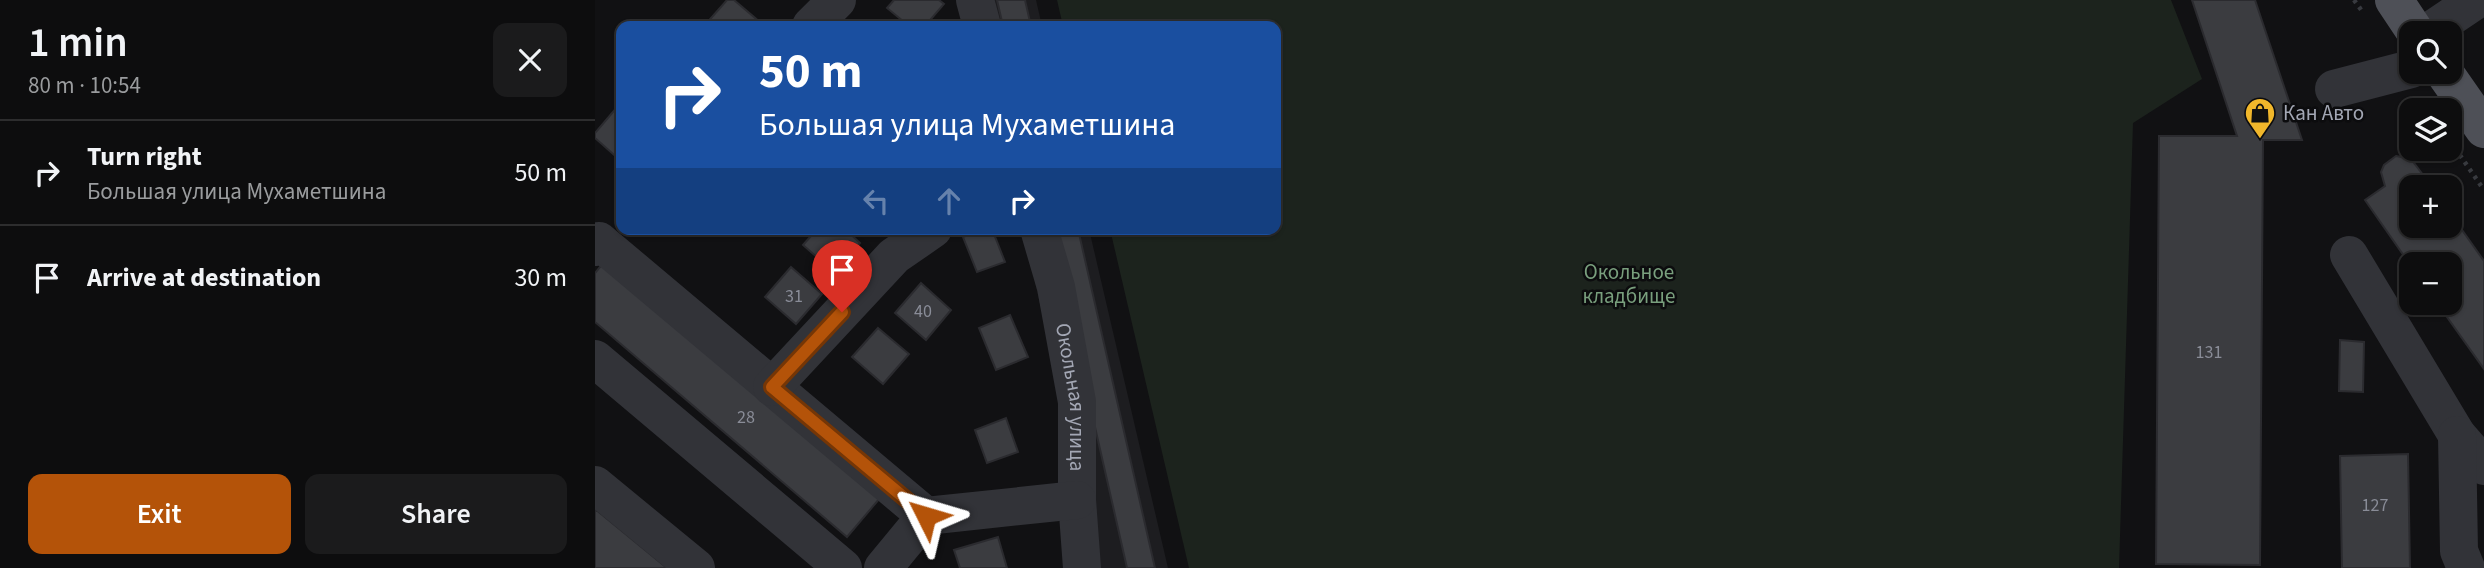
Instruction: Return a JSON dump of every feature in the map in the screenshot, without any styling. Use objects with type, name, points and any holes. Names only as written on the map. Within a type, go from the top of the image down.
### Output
[{"type":"main road","points":[[2393,0],[2408,21]]},
{"type":"main road","points":[[2452,84],[2484,129]]},
{"type":"street","points":[[816,21],[837,0]]},
{"type":"street","points":[[975,0],[981,21]]},
{"type":"street","points":[[2445,21],[2476,0]]},
{"type":"street","points":[[2334,89],[2399,72]]},
{"type":"street","points":[[772,387],[894,256],[924,235]]},
{"type":"street","name":"Окольная улица","points":[[1041,235],[1056,287],[1077,402],[1077,500],[1082,568]]},
{"type":"street","points":[[605,236],[772,387],[926,516]]},
{"type":"street","points":[[2349,255],[2457,435],[2484,466]]},
{"type":"street","points":[[595,359],[843,568]]},
{"type":"street","points":[[2457,435],[2459,551],[2466,568]]},
{"type":"street","points":[[595,485],[696,568]]},
{"type":"street","points":[[883,568],[926,516],[1077,500]]},
{"type":"path","points":[[2462,158],[2484,190]]},
{"type":"shaded area","points":[[971,0],[1036,0],[1041,21],[976,21]]},
{"type":"shaded area","points":[[1024,235],[1090,235],[1168,568],[1100,568]]},
{"type":"green space","name":"Окольное кладбище","points":[[1057,0],[2171,0],[2202,79],[2133,123],[2119,568],[1189,568],[1111,235],[1281,235],[1281,21],[1062,21]]},
{"type":"building","points":[[727,0],[734,0],[759,21],[708,21]]},
{"type":"building","points":[[894,0],[939,0],[944,4],[929,21],[903,21],[887,8]]},
{"type":"building","points":[[997,0],[1025,0],[1030,21],[1002,21]]},
{"type":"building","points":[[2192,0],[2255,0],[2302,140],[2263,140],[2260,565],[2156,564],[2159,136],[2237,136]]},
{"type":"building","points":[[616,108],[616,157],[595,138],[595,133]]},
{"type":"building","points":[[2399,157],[2399,161],[2412,161],[2423,175],[2399,175],[2399,238],[2462,238],[2462,230],[2484,261],[2484,369],[2446,315],[2462,315],[2462,252],[2401,252],[2365,200],[2385,186],[2381,172],[2384,165]]},
{"type":"building","points":[[812,235],[851,235],[860,243],[834,272],[803,245]]},
{"type":"building","points":[[994,235],[1005,262],[977,272],[963,237]]},
{"type":"building","points":[[1051,235],[1079,235],[1155,568],[1127,568]]},
{"type":"building","points":[[604,262],[880,498],[847,537],[595,322],[595,273]]},
{"type":"building","points":[[791,267],[822,294],[796,324],[765,297]]},
{"type":"building","points":[[921,283],[951,310],[926,340],[895,313]]},
{"type":"building","points":[[1010,315],[1028,357],[996,370],[979,328]]},
{"type":"building","points":[[878,328],[909,354],[883,384],[852,357]]},
{"type":"building","points":[[2340,340],[2364,342],[2363,392],[2339,391]]},
{"type":"building","points":[[1006,418],[1018,452],[987,463],[975,430]]},
{"type":"building","points":[[2408,454],[2410,568],[2342,568],[2340,456]]},
{"type":"building","points":[[595,509],[667,568],[595,568]]},
{"type":"building","points":[[998,537],[1007,568],[960,568],[954,550]]},
{"type":"place","name":"Кан Авто","points":[[2260,140]]},
{"type":"route","points":[[842,312],[772,387],[926,516]]}]
